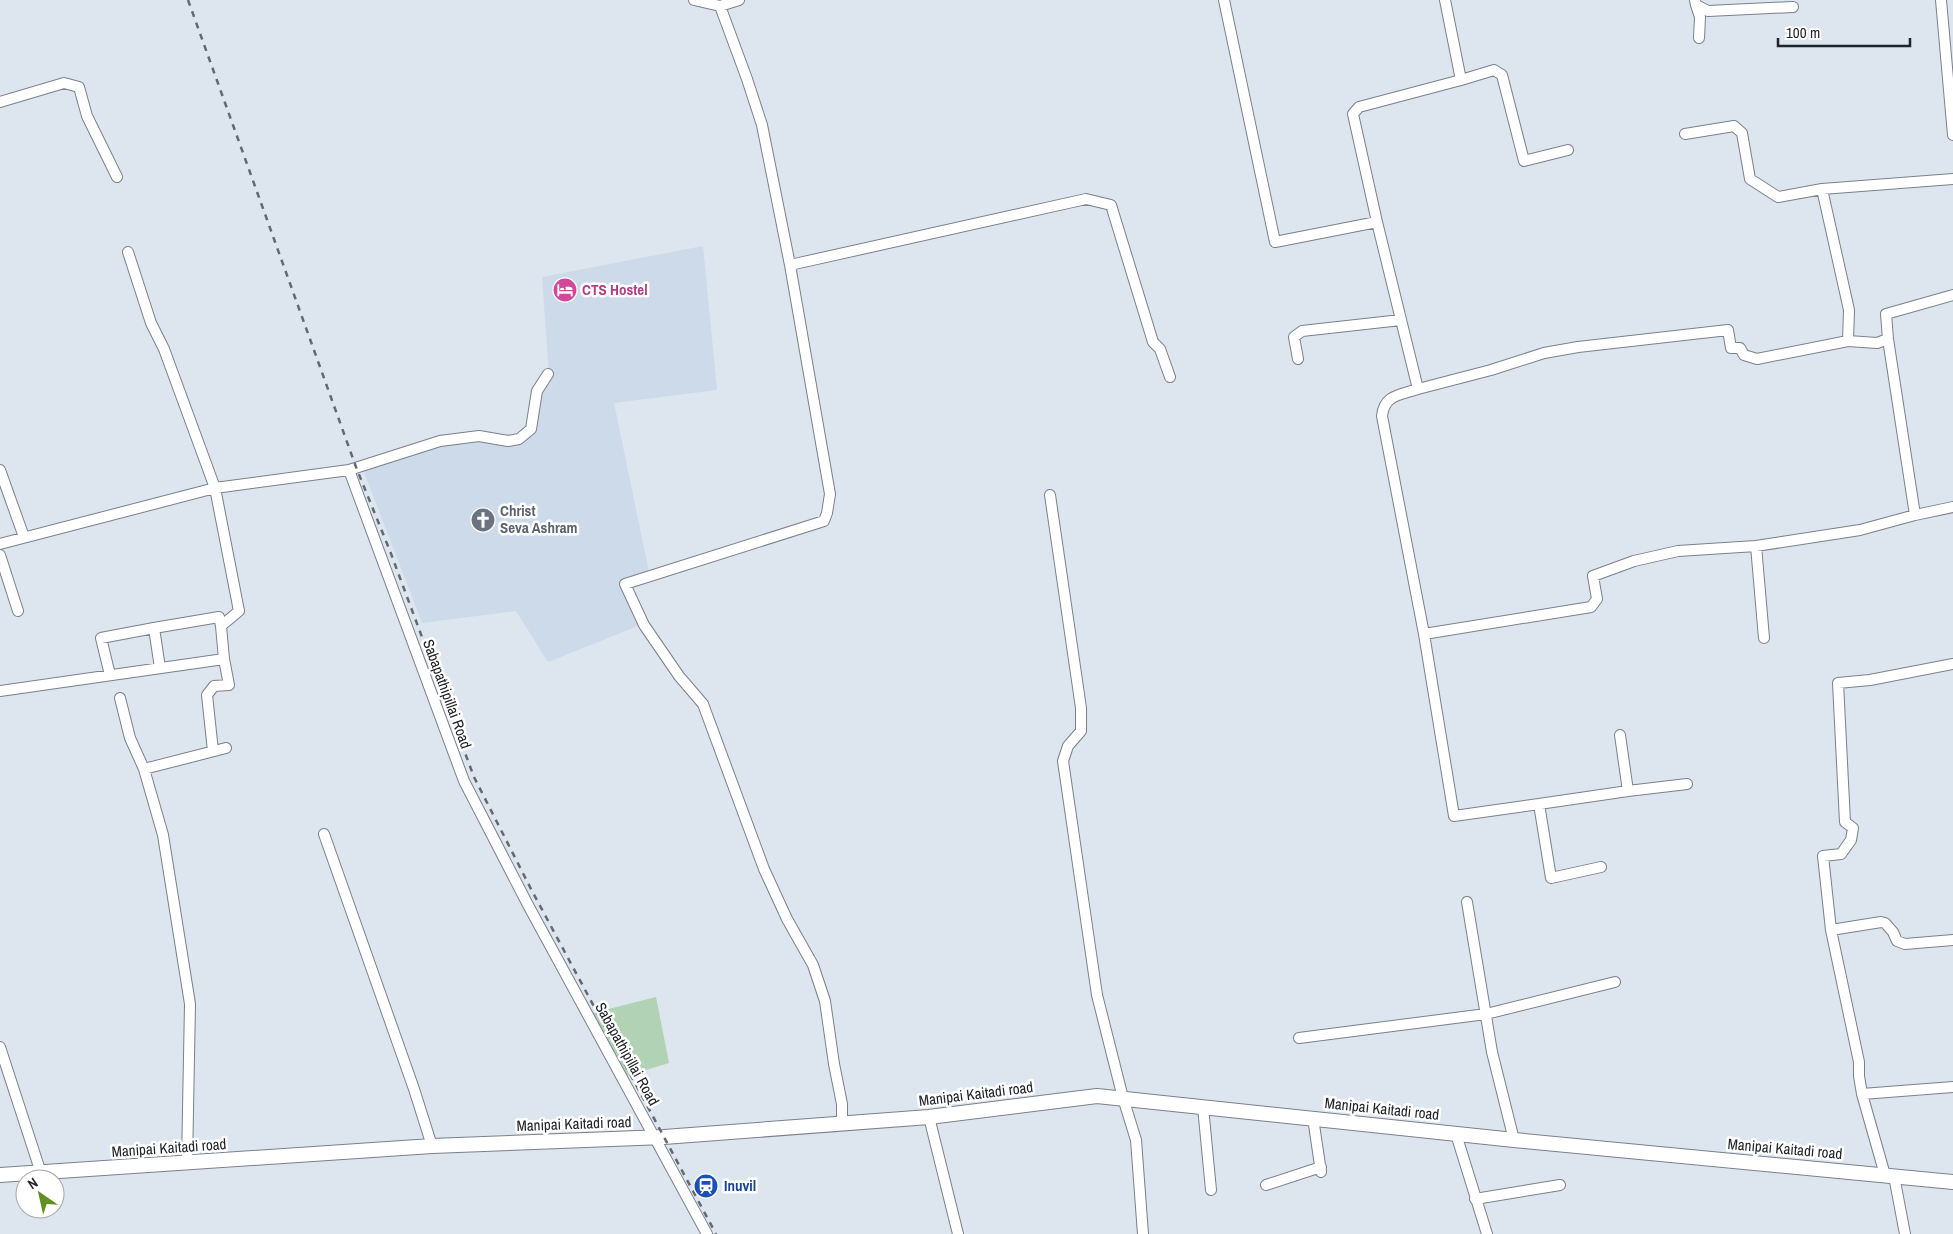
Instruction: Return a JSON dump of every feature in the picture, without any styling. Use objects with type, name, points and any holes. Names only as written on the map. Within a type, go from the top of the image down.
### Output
[{"type":"main road","name":"Manipai Kaitadi road","points":[[65,1171],[432,1146],[655,1137],[929,1117],[1097,1096],[1514,1140],[1953,1182]]},
{"type":"main road","name":"Manipai Kaitadi road","points":[[0,1175],[15,1174]]},
{"type":"street","points":[[694,0],[720,6],[739,0]]},
{"type":"street","points":[[1224,0],[1274,242],[1377,222]]},
{"type":"street","points":[[1445,0],[1461,80]]},
{"type":"street","points":[[1941,0],[1953,135]]},
{"type":"street","points":[[1696,2],[1708,11],[1793,7]]},
{"type":"street","points":[[1696,2],[1700,17],[1699,38]]},
{"type":"street","points":[[720,6],[762,125],[790,265],[830,494],[828,513],[824,521],[625,584],[644,625],[678,676],[703,704],[764,869],[787,919],[813,965],[825,1001],[842,1104],[842,1123]]},
{"type":"street","points":[[1418,389],[1353,114],[1359,107],[1494,70],[1502,74],[1524,161],[1568,150]]},
{"type":"street","points":[[0,102],[64,83],[78,87],[88,116],[116,177]]},
{"type":"street","points":[[1685,134],[1734,126],[1742,133],[1750,179],[1778,197],[1822,189],[1953,180]]},
{"type":"street","points":[[1822,189],[1849,310],[1848,341]]},
{"type":"street","points":[[790,265],[1086,199],[1111,205],[1152,342],[1160,349],[1170,377]]},
{"type":"street","points":[[128,252],[151,323],[164,349],[215,488],[240,611],[221,626]]},
{"type":"street","points":[[1915,516],[1888,339],[1886,314],[1953,295]]},
{"type":"street","points":[[1298,359],[1294,337],[1302,331],[1401,320]]},
{"type":"street","points":[[1687,784],[1454,816],[1424,634],[1382,416],[1383,406],[1389,399],[1418,389],[1490,370],[1544,352],[1578,347],[1728,330],[1731,348],[1740,348],[1744,355],[1757,359],[1848,341],[1877,343],[1888,339]]},
{"type":"street","points":[[0,544],[215,488],[349,470],[440,441],[480,436],[508,441],[520,439],[531,429],[537,391],[548,374]]},
{"type":"street","points":[[0,470],[24,538]]},
{"type":"street","name":"Sabapathipillai Road","points":[[349,470],[464,781],[528,905],[707,1234]]},
{"type":"street","points":[[1050,495],[1081,708],[1081,731],[1068,746],[1062,760],[1097,995],[1123,1098],[1136,1140],[1143,1234]]},
{"type":"street","points":[[1424,634],[1591,607],[1597,599],[1593,576],[1634,560],[1678,551],[1756,546],[1860,530],[1953,507]]},
{"type":"street","points":[[1756,546],[1764,638]]},
{"type":"street","points":[[0,555],[18,611]]},
{"type":"street","points":[[110,675],[101,638],[219,617],[229,685],[214,686],[207,695],[213,751]]},
{"type":"street","points":[[154,628],[160,668]]},
{"type":"street","points":[[0,690],[224,659]]},
{"type":"street","points":[[1905,1234],[1889,1175],[1862,1094],[1859,1062],[1831,930],[1823,856],[1841,854],[1851,840],[1853,828],[1845,822],[1838,683],[1870,680],[1953,664]]},
{"type":"street","points":[[120,698],[130,738],[144,769],[163,835],[190,1004],[187,1163]]},
{"type":"street","points":[[1620,735],[1628,791]]},
{"type":"street","points":[[144,769],[226,748]]},
{"type":"street","points":[[1539,804],[1551,878],[1601,867]]},
{"type":"street","points":[[324,834],[414,1089],[432,1146]]},
{"type":"street","points":[[1468,902],[1492,1052],[1514,1140]]},
{"type":"street","points":[[1831,930],[1885,922],[1898,942],[1905,944],[1953,940]]},
{"type":"street","points":[[1300,1038],[1486,1014],[1615,982]]},
{"type":"street","points":[[0,1047],[40,1169]]},
{"type":"street","points":[[1862,1094],[1953,1087]]},
{"type":"street","points":[[1203,1107],[1211,1190]]},
{"type":"street","points":[[929,1117],[958,1234]]},
{"type":"street","points":[[1266,1185],[1321,1170],[1313,1118]]},
{"type":"street","points":[[1456,1134],[1487,1234]]},
{"type":"street","points":[[1476,1199],[1560,1185]]},
{"type":"shaded area","points":[[703,246],[717,390],[614,403],[649,572],[621,581],[638,626],[548,662],[516,611],[422,623],[362,467],[440,443],[479,438],[509,443],[533,430],[539,391],[549,375],[542,277]]},
{"type":"green space","points":[[656,997],[669,1063],[626,1076],[593,1013]]},
{"type":"railway","points":[[188,0],[356,467],[390,551],[474,777],[531,889],[716,1234]]},
{"type":"place","name":"CTS Hostel","points":[[565,290]]},
{"type":"place","name":"Christ Seva Ashram","points":[[483,520]]},
{"type":"place","name":"Inuvil","points":[[706,1186]]}]
